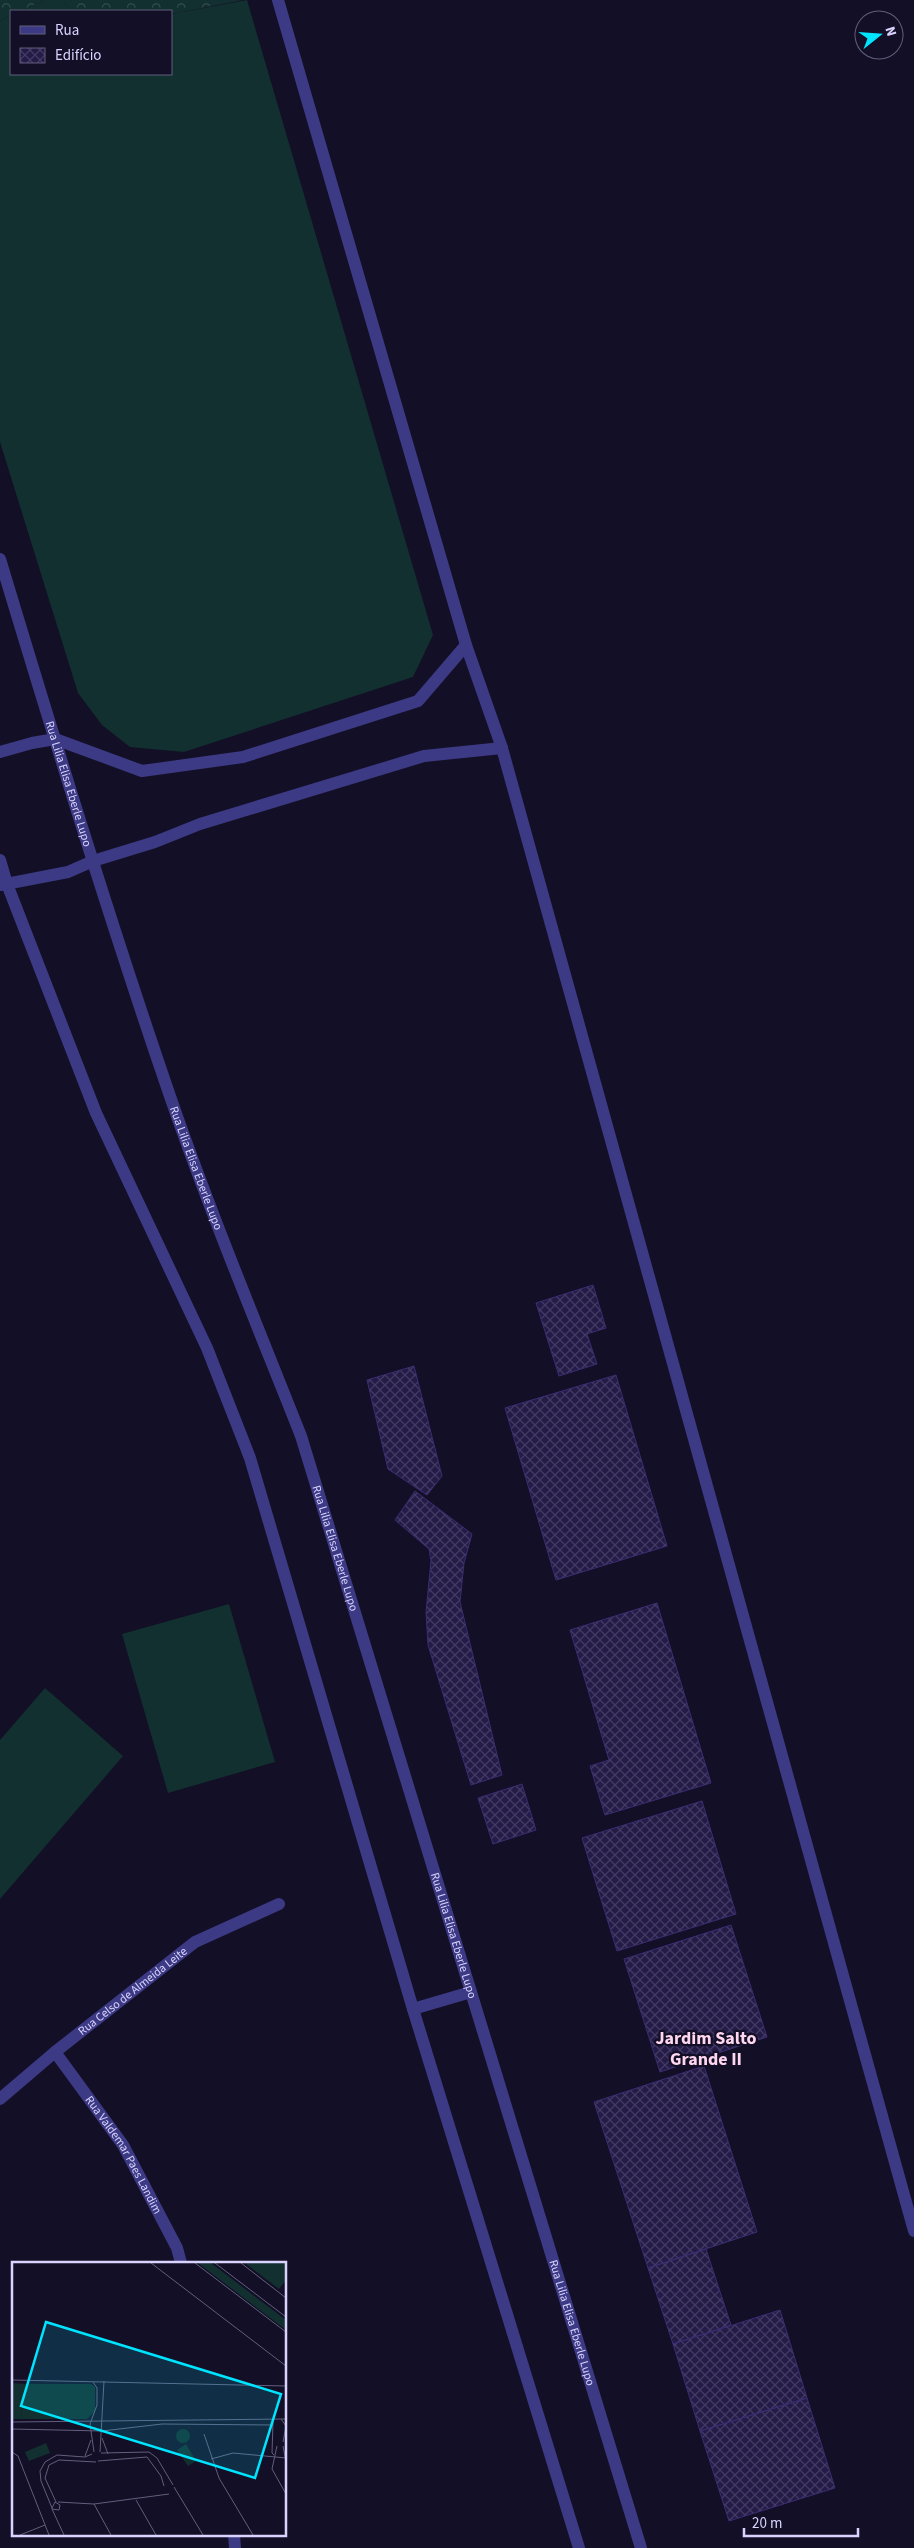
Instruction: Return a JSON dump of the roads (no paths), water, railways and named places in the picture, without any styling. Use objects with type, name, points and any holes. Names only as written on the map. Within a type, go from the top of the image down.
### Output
[{"type":"street","points":[[278,0],[466,645],[502,748],[914,2231]]},
{"type":"street","name":"Rua Lilia Elisa Eberle Lupo","points":[[0,559],[92,861],[172,1102],[240,1282],[302,1436],[641,2548]]},
{"type":"street","points":[[0,752],[55,739],[142,771],[243,757],[418,701],[466,645]]},
{"type":"street","points":[[3,885],[68,872],[92,861],[155,842],[200,824],[424,756],[502,748]]},
{"type":"street","points":[[0,860],[3,885],[96,1113],[208,1348],[250,1458],[413,2009],[579,2548]]},
{"type":"street","name":"Rua Celso de Almeida Leite","points":[[0,2099],[54,2052],[195,1942],[279,1904]]},
{"type":"street","points":[[413,2009],[471,1992]]},
{"type":"street","name":"Rua Valdemar Paes Landim","points":[[54,2052],[123,2145],[177,2248],[181,2262]]},
{"type":"district","name":"Jardim Salto Grande II","points":[[706,2048]]}]
